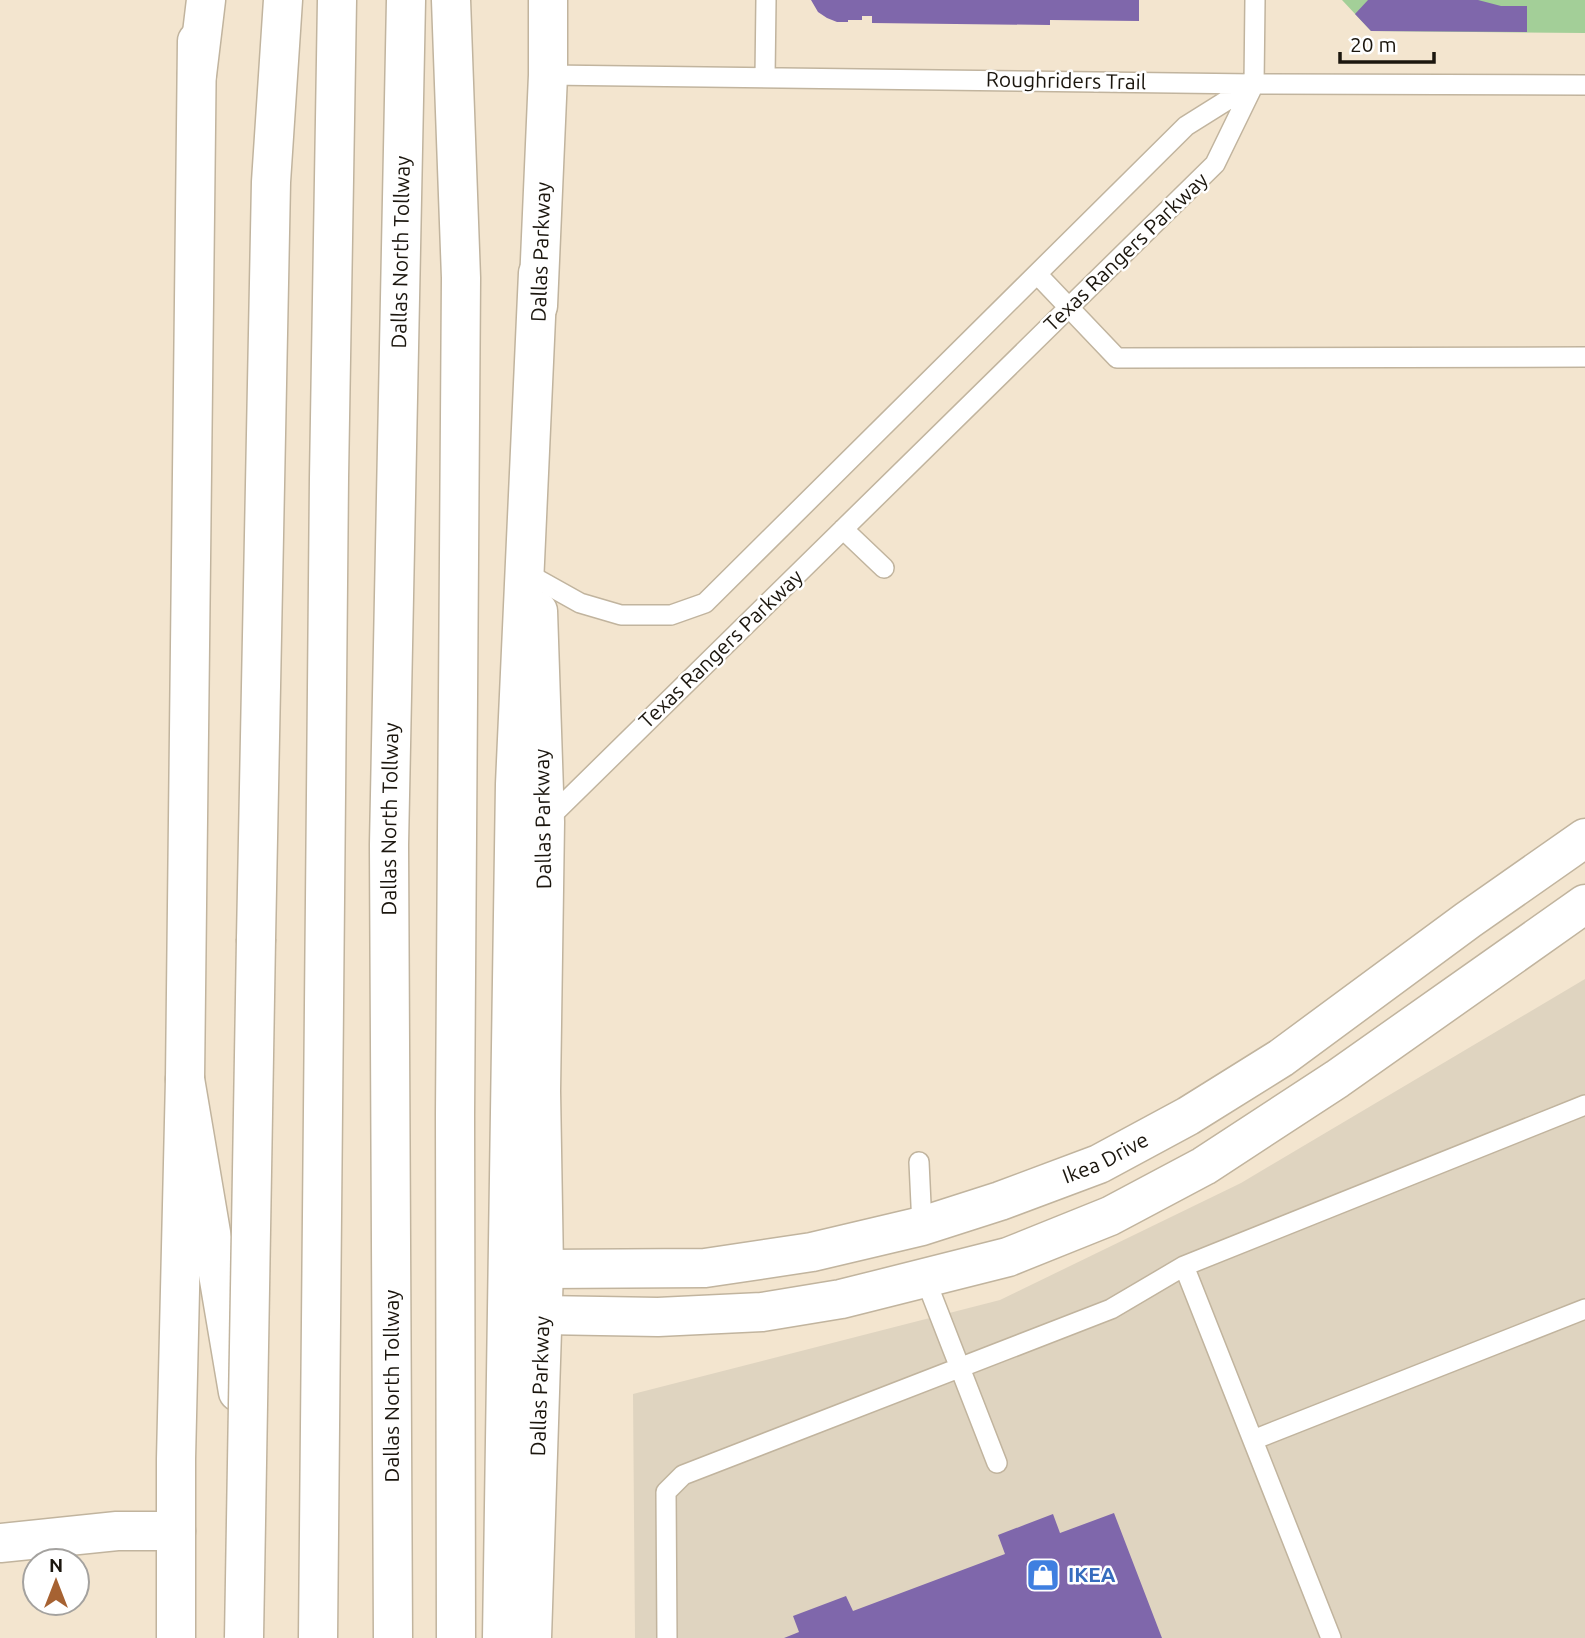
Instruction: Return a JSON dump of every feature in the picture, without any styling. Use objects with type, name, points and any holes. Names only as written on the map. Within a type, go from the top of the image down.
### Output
[{"type":"main road","points":[[176,1638],[176,1431],[185,1079],[196,0]]},
{"type":"main road","points":[[197,75],[206,0]]},
{"type":"main road","points":[[244,1638],[271,182],[283,0]]},
{"type":"main road","points":[[318,1638],[328,506],[337,0]]},
{"type":"main road","name":"Dallas North Tollway","points":[[393,1638],[389,845],[406,0]]},
{"type":"main road","points":[[451,0],[461,278],[455,1115],[456,1638]]},
{"type":"main road","name":"Dallas Parkway","points":[[532,1638],[544,1269],[541,1091],[545,821],[537,579],[538,273],[548,75],[548,0]]},
{"type":"main road","points":[[502,1638],[515,784],[538,273]]},
{"type":"main road","name":"Ikea Drive","points":[[544,1269],[705,1268],[813,1252],[922,1226],[1000,1201],[1099,1164],[1188,1116],[1281,1058],[1468,920],[1585,838]]},
{"type":"main road","points":[[543,1315],[658,1317],[762,1312],[841,1299],[1008,1257],[1098,1222],[1204,1166],[1337,1079],[1585,904]]},
{"type":"main road","points":[[185,1079],[246,1434],[255,1638]]},
{"type":"main road","points":[[922,1226],[925,1278]]},
{"type":"main road","points":[[0,1543],[117,1531],[176,1531]]},
{"type":"lane","points":[[765,77],[766,0]]},
{"type":"lane","points":[[537,579],[580,603],[621,615],[671,615],[705,603],[1186,126],[1254,83],[1255,0]]},
{"type":"lane","name":"Roughriders Trail","points":[[548,75],[1585,85]]},
{"type":"lane","name":"Texas Rangers Parkway","points":[[545,821],[1215,164],[1254,83]]},
{"type":"lane","points":[[1037,274],[1117,358],[1585,357]]},
{"type":"lane","points":[[842,529],[884,568]]},
{"type":"lane","points":[[667,1638],[666,1492],[683,1475],[1111,1309],[1184,1266],[1585,1105]]},
{"type":"lane","points":[[919,1162],[922,1226]]},
{"type":"lane","points":[[1184,1266],[1331,1638]]},
{"type":"lane","points":[[925,1278],[997,1463]]},
{"type":"lane","points":[[1253,1440],[1585,1309]]},
{"type":"shaded area","points":[[1585,979],[1585,1638],[635,1638],[633,1394],[1000,1300],[1241,1183]]},
{"type":"green space","points":[[1342,0],[1585,0],[1585,33],[1371,31]]},
{"type":"building","points":[[811,0],[1139,0],[1139,21],[1050,20],[1050,25],[872,23],[872,16],[862,16],[862,20],[837,22],[818,12]]},
{"type":"building","points":[[1368,0],[1478,0],[1501,6],[1527,6],[1527,32],[1371,31],[1355,14]]},
{"type":"building","name":"IKEA","points":[[1114,1513],[1162,1638],[784,1638],[799,1632],[793,1616],[846,1596],[853,1611],[1005,1554],[998,1535],[1053,1514],[1060,1533]]},
{"type":"place","name":"IKEA","points":[[1043,1575]]}]
